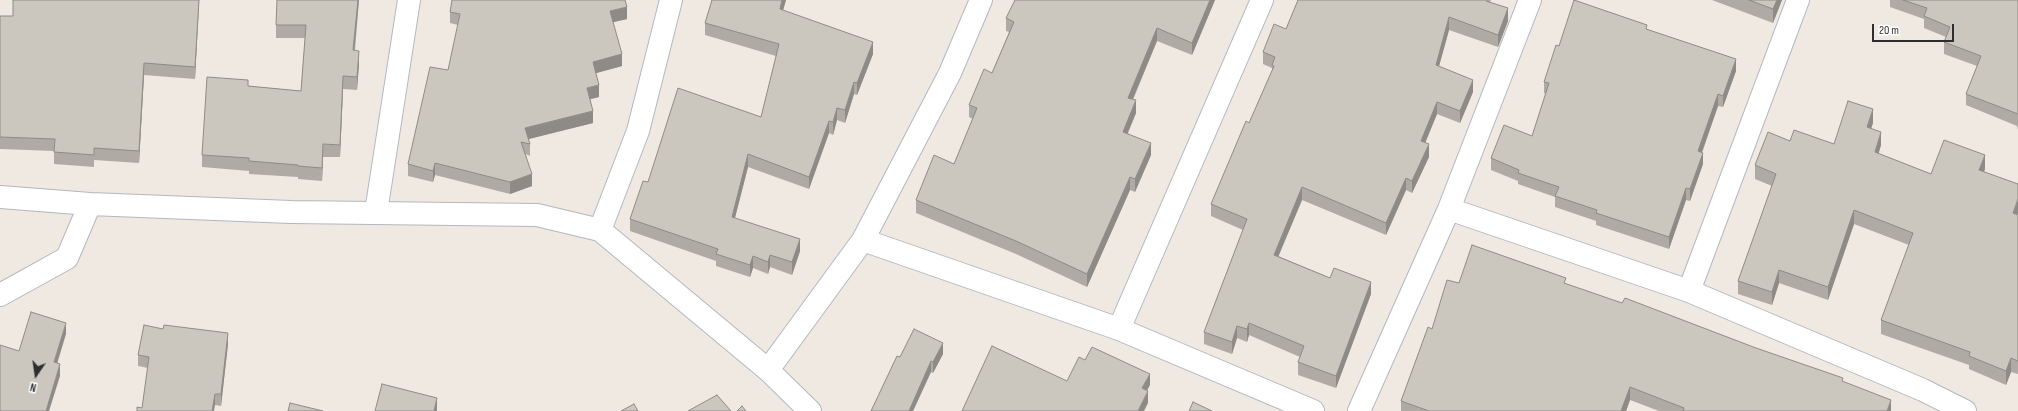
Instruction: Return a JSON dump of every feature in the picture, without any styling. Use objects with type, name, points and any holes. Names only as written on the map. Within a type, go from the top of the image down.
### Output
[{"type":"street","points":[[376,212],[409,0]]},
{"type":"street","points":[[600,230],[638,131],[671,0]]},
{"type":"street","points":[[768,370],[863,240],[950,73],[981,0]]},
{"type":"street","points":[[1119,329],[1262,0]]},
{"type":"street","points":[[1359,411],[1450,209],[1530,0]]},
{"type":"street","points":[[1689,291],[1798,0]]},
{"type":"street","points":[[0,197],[90,204],[291,212],[537,215],[600,230],[768,370],[810,411]]},
{"type":"street","points":[[0,295],[67,258],[90,204]]},
{"type":"street","points":[[1450,209],[1689,291],[1923,390],[1965,411]]},
{"type":"street","points":[[863,240],[1119,329],[1313,411]]},
{"type":"building","points":[[13,0],[199,0],[195,67],[144,63],[139,151],[94,148],[94,155],[54,152],[55,139],[0,137],[0,16],[13,16]]},
{"type":"building","points":[[277,0],[358,0],[353,50],[359,51],[357,77],[343,76],[340,145],[323,144],[322,168],[249,161],[249,158],[202,155],[207,77],[248,80],[248,86],[301,91],[306,25],[276,25]]},
{"type":"building","points":[[452,0],[625,0],[627,7],[610,11],[622,54],[593,62],[599,85],[587,88],[593,111],[525,128],[530,144],[521,142],[532,174],[510,182],[435,163],[433,171],[408,164],[430,67],[448,70],[460,14],[450,12]]},
{"type":"building","points":[[712,0],[782,0],[780,9],[873,42],[857,83],[854,82],[845,110],[837,108],[833,122],[829,121],[809,177],[748,154],[732,217],[800,239],[792,262],[770,255],[768,262],[753,256],[750,265],[716,254],[718,249],[630,219],[643,181],[648,182],[678,88],[761,117],[779,44],[705,23]]},
{"type":"building","points":[[1015,0],[1210,0],[1192,43],[1157,28],[1128,98],[1136,100],[1123,132],[1151,143],[1135,179],[1130,177],[1087,274],[1016,241],[916,200],[934,155],[954,164],[977,108],[969,105],[984,69],[992,73],[1014,22],[1006,18]]},
{"type":"building","points":[[1298,0],[1487,0],[1486,1],[1508,8],[1498,35],[1449,17],[1436,65],[1473,80],[1460,111],[1437,102],[1421,141],[1429,144],[1412,181],[1406,178],[1386,223],[1302,187],[1274,255],[1330,278],[1334,268],[1371,282],[1336,376],[1298,362],[1304,346],[1249,323],[1247,329],[1237,326],[1232,342],[1204,332],[1247,219],[1211,204],[1246,121],[1249,123],[1274,66],[1272,65],[1275,57],[1263,52],[1274,24],[1286,29]]},
{"type":"building","points":[[1574,0],[1647,25],[1646,29],[1736,59],[1723,96],[1718,94],[1698,151],[1703,153],[1690,189],[1686,188],[1669,237],[1596,213],[1597,210],[1555,196],[1559,187],[1518,173],[1519,170],[1491,158],[1504,125],[1532,136],[1549,83],[1544,82],[1556,45],[1559,46]]},
{"type":"building","points":[[1749,0],[1777,0],[1773,9]]},
{"type":"building","points":[[1903,0],[2018,0],[2018,114],[1966,94],[1981,56],[1944,42],[1950,27],[1924,16],[1927,8]]},
{"type":"building","points":[[1848,101],[1873,109],[1867,127],[1881,132],[1875,152],[1931,174],[1944,140],[1985,155],[1979,170],[2018,184],[2018,199],[2013,213],[2018,215],[2018,361],[2011,358],[2006,371],[1969,356],[1970,352],[1881,320],[1913,233],[1854,210],[1828,287],[1779,270],[1772,292],[1738,281],[1776,174],[1755,165],[1768,132],[1790,141],[1794,130],[1834,144]]},
{"type":"building","points":[[1472,245],[1566,278],[1564,283],[1622,303],[1625,298],[1756,348],[1843,378],[1842,381],[1891,400],[1887,411],[1683,411],[1684,408],[1630,387],[1621,411],[1429,411],[1401,401],[1428,327],[1432,329],[1447,280],[1459,283]]},
{"type":"building","points":[[31,312],[66,323],[54,362],[60,364],[46,411],[0,411],[0,345],[19,351]]},
{"type":"building","points":[[144,325],[163,329],[164,325],[228,333],[221,394],[215,394],[212,411],[137,411],[137,407],[142,408],[149,357],[138,355]]},
{"type":"building","points":[[914,329],[943,343],[933,362],[931,361],[909,411],[871,411],[897,356],[900,357]]},
{"type":"building","points":[[992,346],[1067,381],[1079,357],[1085,360],[1092,347],[1150,374],[1142,388],[1148,391],[1138,411],[962,411]]},
{"type":"building","points":[[382,384],[437,398],[434,411],[375,411]]},
{"type":"building","points":[[717,395],[731,411],[688,411]]},
{"type":"building","points":[[1193,402],[1212,411],[1189,411]]},
{"type":"building","points":[[290,403],[323,411],[288,411]]},
{"type":"building","points":[[634,404],[638,411],[621,411]]},
{"type":"building","points":[[742,406],[746,411],[737,411]]}]
